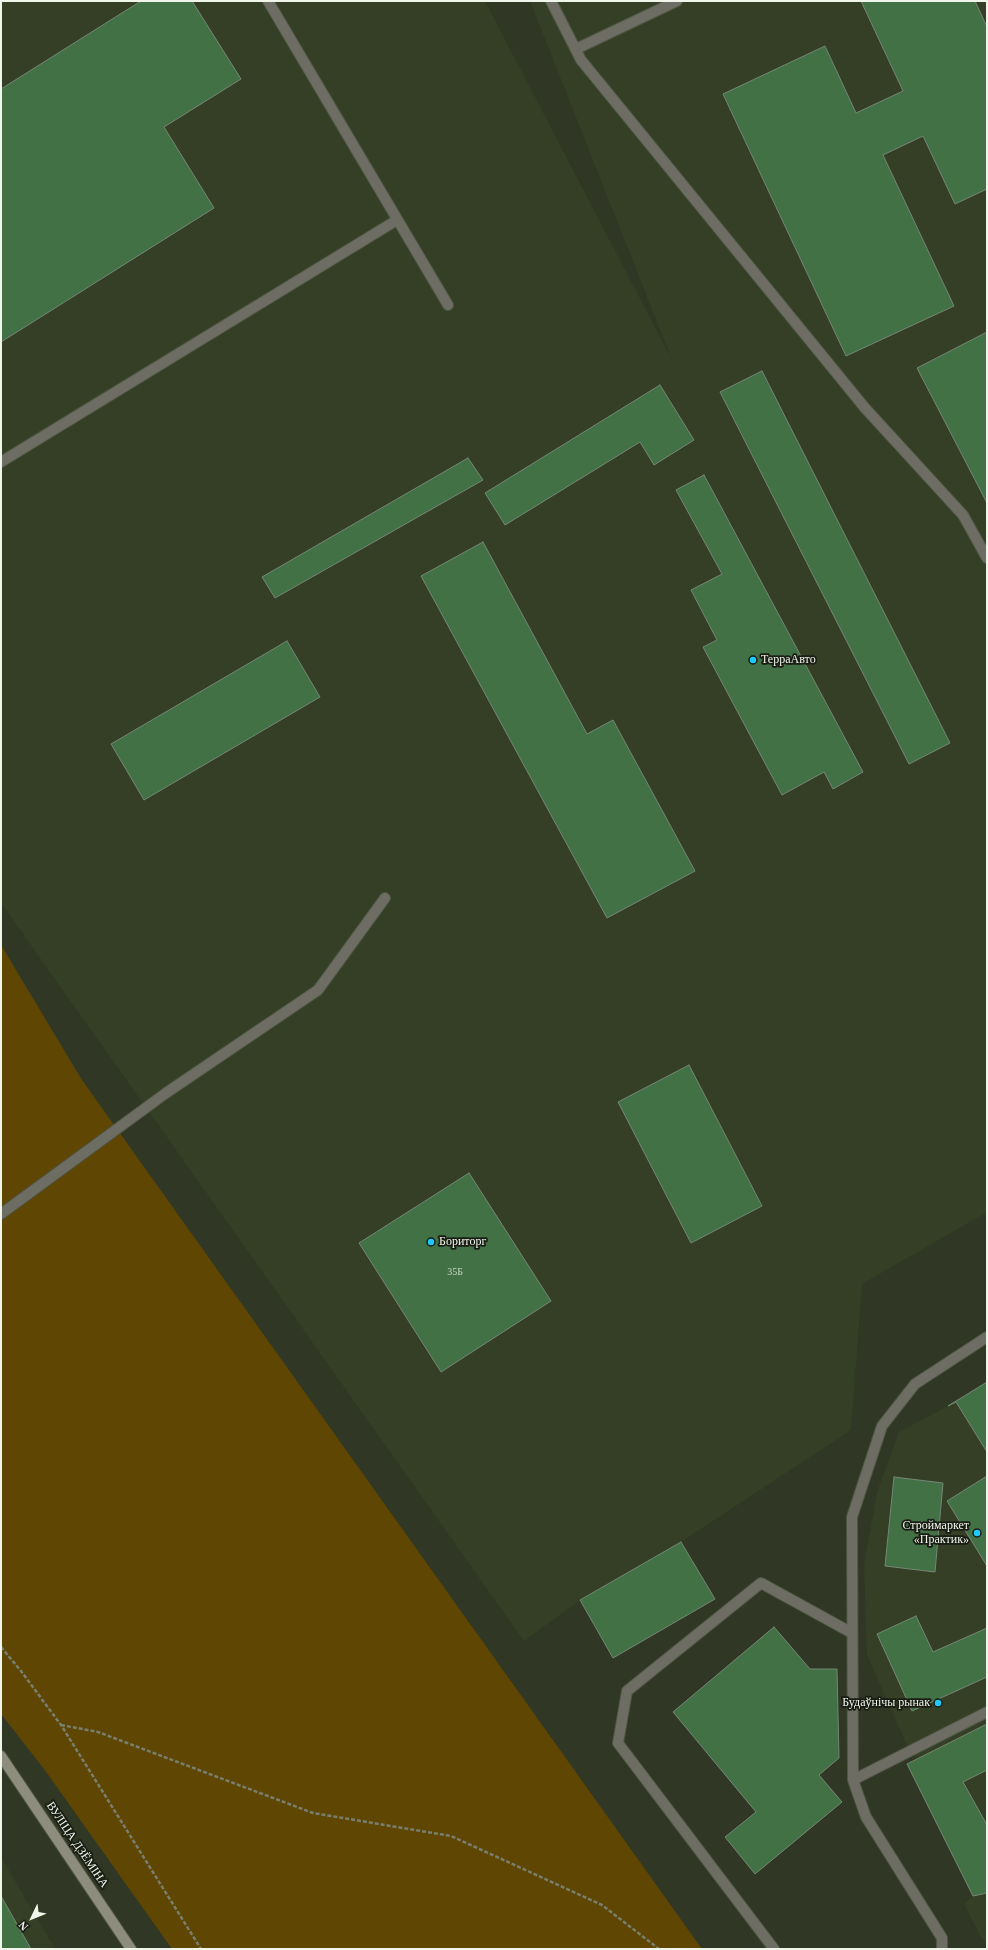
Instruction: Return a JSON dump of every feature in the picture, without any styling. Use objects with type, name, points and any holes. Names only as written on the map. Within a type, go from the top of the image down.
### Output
[{"type":"main road","name":"ВУЛІЦА ДЗЁМІНА","points":[[1,1756],[131,1949]]},
{"type":"lane","points":[[268,1],[448,306]]},
{"type":"lane","points":[[551,1],[581,60],[865,408],[963,515],[987,558]]},
{"type":"lane","points":[[576,49],[677,1]]},
{"type":"lane","points":[[1,462],[397,220]]},
{"type":"lane","points":[[1,1214],[166,1094],[318,990],[384,898]]},
{"type":"lane","points":[[942,1949],[942,1938],[866,1817],[853,1780],[852,1517],[882,1426],[915,1384],[987,1337]]},
{"type":"lane","points":[[774,1949],[618,1743],[627,1691],[761,1583],[852,1633]]},
{"type":"lane","points":[[853,1780],[987,1712]]},
{"type":"path","points":[[1,1647],[22,1671],[61,1725],[201,1949]]},
{"type":"path","points":[[61,1725],[98,1732],[313,1813],[451,1836],[602,1905],[659,1949]]},
{"type":"shaded area","points":[[1,1],[485,1],[672,360],[530,1],[987,1],[987,1212],[862,1284],[851,1430],[681,1542],[580,1600],[524,1641],[1,903]]},
{"type":"shaded area","points":[[1,945],[82,1080],[702,1949],[172,1949],[44,1769],[1,1714]]},
{"type":"shaded area","name":"Будаўнічы рынак","points":[[987,1383],[987,1943],[981,1937],[964,1904],[973,1896],[907,1764],[917,1759],[909,1750],[867,1655],[864,1565],[877,1492],[899,1432],[956,1402]]},
{"type":"shaded area","points":[[1,1857],[55,1949],[1,1949]]},
{"type":"building","points":[[141,1],[192,1],[241,79],[164,127],[214,208],[1,342],[1,89]]},
{"type":"building","points":[[861,1],[975,1],[987,27],[987,189],[955,204],[923,136],[883,155],[954,306],[846,356],[723,94],[825,46],[856,113],[903,91]]},
{"type":"building","points":[[987,332],[987,503],[917,368]]},
{"type":"building","points":[[762,371],[950,743],[909,764],[720,392]]},
{"type":"building","points":[[660,385],[694,440],[654,465],[640,442],[505,525],[485,493]]},
{"type":"building","points":[[468,458],[483,480],[275,598],[262,577]]},
{"type":"building","points":[[704,475],[863,772],[833,789],[824,772],[782,795],[703,647],[717,640],[691,590],[722,574],[676,490]]},
{"type":"building","points":[[483,542],[587,734],[613,720],[695,871],[607,918],[421,576]]},
{"type":"building","points":[[287,641],[320,697],[144,800],[111,744]]},
{"type":"building","points":[[689,1065],[762,1206],[691,1243],[618,1102]]},
{"type":"building","points":[[469,1173],[551,1301],[441,1372],[359,1243]]},
{"type":"building","points":[[987,1382],[987,1452],[956,1402],[948,1406]]},
{"type":"building","name":"Строймаркет «Практик»","points":[[987,1476],[987,1566],[947,1501]]},
{"type":"building","points":[[894,1477],[943,1483],[935,1572],[885,1566]]},
{"type":"building","points":[[681,1542],[715,1599],[613,1658],[580,1600]]},
{"type":"building","points":[[916,1616],[933,1652],[987,1628],[987,1677],[912,1711],[877,1634]]},
{"type":"building","points":[[774,1627],[810,1669],[837,1669],[839,1758],[819,1775],[842,1802],[755,1874],[725,1837],[756,1812],[673,1712]]},
{"type":"building","points":[[987,1724],[987,1770],[963,1782],[987,1825],[987,1893],[973,1896],[907,1764]]},
{"type":"building","points":[[1,1896],[31,1949],[1,1949]]},
{"type":"place","name":"ТерраАвто","points":[[753,660]]},
{"type":"place","name":"Бориторг","points":[[431,1242]]},
{"type":"place","name":"Строймаркет «Практик»","points":[[977,1533]]},
{"type":"place","name":"Будаўнічы рынак","points":[[938,1703]]}]
